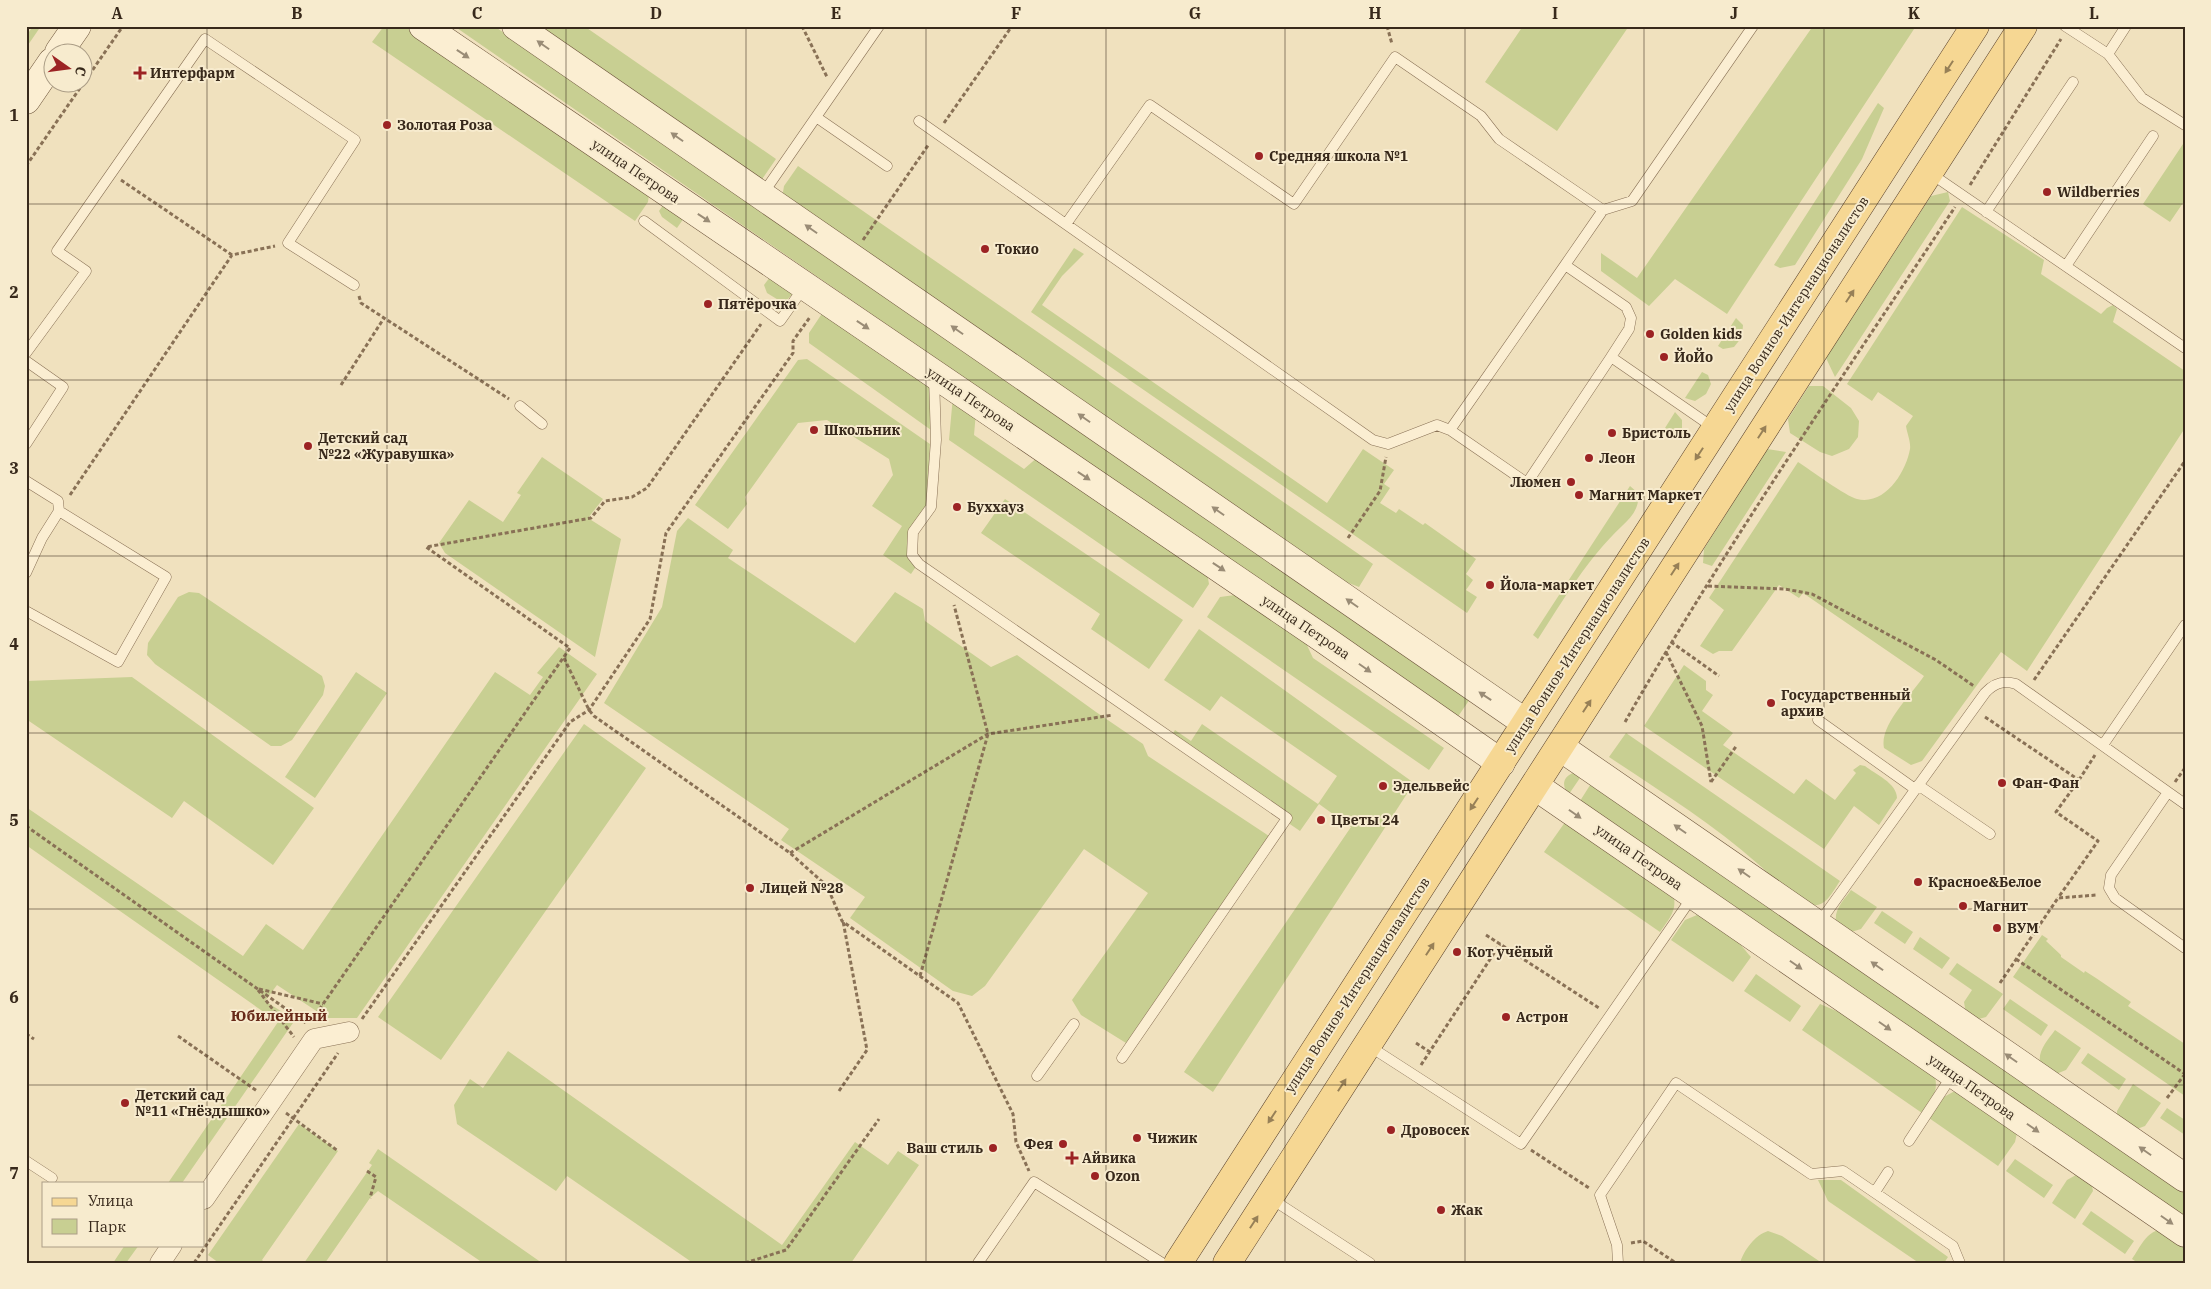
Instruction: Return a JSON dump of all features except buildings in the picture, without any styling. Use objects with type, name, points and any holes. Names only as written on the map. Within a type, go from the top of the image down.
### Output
[{"type":"main road","points":[[66,42],[77,26]]},
{"type":"main road","name":"улица Петрова","points":[[423,26],[1326,640],[1501,763],[2185,1232]]},
{"type":"main road","points":[[516,26],[2185,1178]]},
{"type":"main road","name":"улица Воинов-Интернационалистов","points":[[1178,1263],[1975,26]]},
{"type":"main road","points":[[1227,1263],[2023,26]]},
{"type":"main road","points":[[26,100],[42,77]]},
{"type":"street","points":[[205,1198],[314,1039],[349,1036]]},
{"type":"street","points":[[160,1263],[171,1246]]},
{"type":"lane","points":[[762,195],[879,26]]},
{"type":"lane","points":[[1450,430],[1603,210],[1632,201],[1753,26]]},
{"type":"lane","points":[[2108,54],[2126,26]]},
{"type":"lane","points":[[2066,27],[2108,54],[2142,98],[2185,125]]},
{"type":"lane","points":[[26,353],[86,271],[57,251],[205,39],[354,140],[288,243],[354,285]]},
{"type":"lane","points":[[1066,224],[1150,105],[1294,204],[1395,57],[1481,116],[1499,139],[1603,210]]},
{"type":"lane","points":[[1986,212],[2072,82]]},
{"type":"lane","points":[[816,118],[886,166]]},
{"type":"lane","points":[[919,121],[1373,440],[1388,444],[1437,425],[1450,430],[1527,482],[1629,329],[1631,318],[1626,307],[1565,265]]},
{"type":"lane","points":[[2066,266],[2153,136]]},
{"type":"lane","points":[[1929,172],[2185,348]]},
{"type":"lane","points":[[644,221],[780,321],[805,286]]},
{"type":"lane","points":[[1611,357],[1716,429]]},
{"type":"lane","points":[[26,361],[63,387],[26,444]]},
{"type":"lane","points":[[934,374],[936,440],[931,507],[913,532],[912,555],[919,564],[1287,818],[1122,1058]]},
{"type":"lane","points":[[520,406],[542,424]]},
{"type":"lane","points":[[26,481],[58,500],[59,511],[42,538],[26,573]]},
{"type":"lane","points":[[26,611],[118,662],[166,577],[59,511]]},
{"type":"lane","points":[[2103,745],[2185,625]]},
{"type":"lane","points":[[1818,925],[1985,693],[2002,682],[2016,684],[2185,804]]},
{"type":"lane","points":[[1818,720],[1990,834]]},
{"type":"lane","points":[[2168,792],[2111,875],[2109,882],[2112,894],[2185,948]]},
{"type":"lane","points":[[1368,1045],[1521,1144],[1694,895]]},
{"type":"lane","points":[[1037,1076],[1074,1024]]},
{"type":"lane","points":[[1909,1141],[1954,1074]]},
{"type":"lane","points":[[1618,1263],[1617,1245],[1600,1195],[1676,1083],[1811,1174],[1844,1171],[1953,1246],[1960,1263]]},
{"type":"lane","points":[[26,1161],[52,1178]]},
{"type":"lane","points":[[1875,1192],[1888,1172]]},
{"type":"lane","points":[[978,1263],[1034,1182],[1162,1263]]},
{"type":"lane","points":[[1269,1198],[1370,1263]]},
{"type":"path","points":[[26,166],[123,26]]},
{"type":"path","points":[[802,26],[834,91]]},
{"type":"path","points":[[1625,722],[1665,651],[1963,196],[2066,27]]},
{"type":"path","points":[[111,173],[232,255]]},
{"type":"path","points":[[59,511],[232,255],[288,243]]},
{"type":"path","points":[[354,285],[361,303],[520,406]]},
{"type":"path","points":[[341,385],[384,318]]},
{"type":"path","points":[[305,1030],[570,648],[426,547],[591,518],[605,501],[632,497],[647,488],[763,321]]},
{"type":"path","points":[[196,1262],[349,1036],[570,722],[588,710],[650,619],[666,533],[793,353],[793,341]]},
{"type":"path","points":[[1348,538],[1380,491],[1388,444]]},
{"type":"path","points":[[2026,691],[2185,461]]},
{"type":"path","points":[[920,976],[988,734],[949,585]]},
{"type":"path","points":[[1707,586],[1785,589],[1812,594],[1936,660],[1985,693]]},
{"type":"path","points":[[1671,642],[1719,676]]},
{"type":"path","points":[[1665,651],[1702,726],[1711,782],[1736,745]]},
{"type":"path","points":[[564,657],[588,710],[594,716],[790,853],[827,886],[842,921],[867,1050],[839,1091]]},
{"type":"path","points":[[1974,710],[2079,780]]},
{"type":"path","points":[[790,853],[988,734],[1132,712]]},
{"type":"path","points":[[2000,982],[2098,841],[2056,812],[2103,745]]},
{"type":"path","points":[[26,826],[308,1025]]},
{"type":"path","points":[[2058,898],[2112,894]]},
{"type":"path","points":[[842,921],[958,1003],[1013,1114],[1016,1142],[1034,1182]]},
{"type":"path","points":[[1486,935],[1610,1015]]},
{"type":"path","points":[[1415,1075],[1500,944]]},
{"type":"path","points":[[2016,959],[2185,1074],[2167,1098]]},
{"type":"path","points":[[256,988],[323,1004]]},
{"type":"path","points":[[256,988],[297,1042],[301,1036]]},
{"type":"path","points":[[26,1034],[34,1039]]},
{"type":"path","points":[[1416,1043],[1430,1052]]},
{"type":"path","points":[[744,1263],[786,1250],[879,1119]]},
{"type":"path","points":[[1521,1144],[1600,1195]]},
{"type":"path","points":[[367,1171],[376,1177],[370,1198]]},
{"type":"path","points":[[1617,1245],[1643,1241],[1676,1263]]},
{"type":"green space","points":[[33,26],[41,26],[28,45],[26,30],[29,32]]},
{"type":"green space","points":[[384,26],[409,26],[650,187],[648,202],[635,221],[372,42]]},
{"type":"green space","points":[[454,26],[494,26],[1470,699],[1457,718]]},
{"type":"green space","points":[[537,26],[584,26],[776,159],[760,182]]},
{"type":"green space","points":[[1523,26],[1629,26],[1557,131],[1485,82]]},
{"type":"green space","points":[[1813,26],[1916,26],[1727,314],[1675,279],[1649,306],[1601,271],[1601,253],[1637,278]]},
{"type":"green space","points":[[1878,103],[1884,108],[1862,159],[1795,265],[1780,268],[1774,265]]},
{"type":"green space","points":[[2183,144],[2185,200],[2170,222],[2143,204]]},
{"type":"green space","points":[[798,166],[1373,564],[1359,587],[1323,573],[782,198],[784,186]]},
{"type":"green space","points":[[1948,192],[1950,201],[1835,377],[1826,358],[1931,196]]},
{"type":"green space","points":[[664,204],[794,292],[787,300],[780,301],[767,293],[764,285],[770,277],[684,218],[677,228],[662,217],[659,211]]},
{"type":"green space","points":[[1962,207],[2044,260],[2041,274],[2101,314],[2113,305],[2117,309],[2113,322],[2185,371],[2185,428],[2027,671],[2001,652],[1922,761],[1911,765],[1884,748],[1884,739],[1891,720],[1924,676],[1803,593],[1799,598],[1779,585],[1732,651],[1719,651],[1713,654],[1700,646],[1724,610],[1709,598],[1798,462],[1857,499],[1867,500],[1877,497],[1885,492],[1899,477],[1910,449],[1906,426],[1913,416],[1878,392],[1872,401],[1847,384]]},
{"type":"green space","points":[[1074,248],[1084,254],[1062,276],[1042,305],[1327,503],[1363,449],[1394,470],[1384,484],[1390,488],[1380,503],[1396,513],[1399,509],[1423,525],[1425,523],[1476,559],[1466,574],[1473,580],[1466,590],[1477,597],[1467,613],[1031,312]]},
{"type":"green space","points":[[825,309],[930,381],[931,430],[809,343],[809,333]]},
{"type":"green space","points":[[1736,318],[1743,325],[1742,337],[1734,347],[1723,349],[1718,346]]},
{"type":"green space","points":[[807,359],[930,444],[927,504],[910,533],[917,565],[911,574],[883,555],[902,526],[872,506],[893,475],[889,459],[827,420],[798,423],[745,497],[747,504],[728,529],[695,505],[798,360]]},
{"type":"green space","points":[[1702,372],[1708,375],[1711,384],[1706,394],[1695,401],[1685,398]]},
{"type":"green space","points":[[1809,386],[1823,386],[1851,408],[1859,421],[1858,437],[1849,449],[1832,456],[1820,452],[1790,433],[1788,419]]},
{"type":"green space","points":[[953,396],[976,412],[974,435],[1024,469],[1039,456],[1207,573],[1209,584],[1193,608],[949,440]]},
{"type":"green space","points":[[1675,412],[1682,420],[1682,429],[1675,437],[1665,438],[1660,436]]},
{"type":"green space","points":[[1767,449],[1786,452],[1712,566],[1703,563],[1704,549]]},
{"type":"green space","points":[[542,457],[603,499],[588,518],[621,539],[595,657],[445,553],[439,543],[469,500],[503,522],[521,495],[517,493]]},
{"type":"green space","points":[[1630,486],[1638,493],[1638,503],[1634,511],[1587,566],[1538,639],[1533,635]]},
{"type":"green space","points":[[1005,499],[1183,620],[1149,669],[1091,629],[1100,614],[981,533]]},
{"type":"green space","points":[[688,518],[733,550],[728,558],[855,643],[895,592],[923,609],[925,621],[991,667],[1017,655],[1143,744],[1148,756],[1269,836],[1126,1043],[1081,1015],[1072,1000],[1148,893],[1084,849],[985,986],[972,996],[953,991],[850,918],[865,897],[781,840],[789,829],[604,703],[662,607],[677,531]]},
{"type":"green space","points":[[189,592],[199,593],[322,676],[325,686],[323,695],[292,740],[281,746],[271,746],[155,664],[147,655],[148,643],[178,597]]},
{"type":"green space","points":[[1235,595],[1305,641],[1313,658],[1444,748],[1429,770],[1207,617],[1220,597]]},
{"type":"green space","points":[[1199,629],[1414,783],[1213,1092],[1184,1072],[1351,827],[1319,804],[1300,831],[1168,741],[1175,730],[1191,741],[1202,724],[1318,804],[1337,776],[1221,696],[1210,711],[1164,680]]},
{"type":"green space","points":[[559,647],[597,674],[357,1018],[327,1018],[277,985],[265,1001],[295,1020],[183,1182],[169,1182],[278,1022],[26,845],[26,807],[243,956],[266,924],[303,950],[495,672],[530,695],[543,677],[537,673]]},
{"type":"green space","points":[[1684,665],[1706,681],[1706,690],[1713,695],[1702,711],[1733,733],[1723,745],[1794,794],[1806,779],[1835,800],[1856,773],[1853,770],[1860,765],[1865,766],[1890,783],[1897,798],[1879,825],[1854,806],[1824,849],[1644,726]]},
{"type":"green space","points":[[356,672],[387,693],[315,798],[285,777]]},
{"type":"green space","points":[[132,677],[314,808],[273,865],[184,801],[172,818],[26,719],[26,681]]},
{"type":"green space","points":[[584,724],[646,768],[441,1060],[378,1017]]},
{"type":"green space","points":[[1626,733],[1840,881],[1829,898],[1818,905],[1799,900],[1723,835],[1609,757]]},
{"type":"green space","points":[[1573,773],[1582,775],[1569,794],[1566,791],[1564,782]]},
{"type":"green space","points":[[1592,782],[2185,1192],[2185,1219],[1580,801]]},
{"type":"green space","points":[[1568,818],[1673,894],[1673,910],[1660,932],[1544,852]]},
{"type":"green space","points":[[1851,890],[1877,907],[1861,929],[1851,932],[1836,922],[1836,917],[1840,905]]},
{"type":"green space","points":[[1882,911],[1913,932],[1905,944],[1874,923]]},
{"type":"green space","points":[[1697,915],[1713,919],[1721,924],[1751,957],[1733,982],[1671,940],[1685,920]]},
{"type":"green space","points":[[2042,935],[2048,939],[2046,941],[2061,957],[2131,1002],[2128,1006],[2185,1044],[2185,1096],[2013,977]]},
{"type":"green space","points":[[1920,937],[1950,958],[1942,969],[1913,949]]},
{"type":"green space","points":[[1957,963],[2003,994],[1986,1017],[1975,1020],[1966,1014],[1964,1002],[1972,990],[1949,974]]},
{"type":"green space","points":[[1756,974],[1801,1006],[1790,1022],[1744,991]]},
{"type":"green space","points":[[2010,999],[2048,1025],[2041,1036],[2003,1009]]},
{"type":"green space","points":[[1820,1004],[1860,1021],[1934,1074],[1936,1080],[1935,1090],[1922,1113],[1802,1030]]},
{"type":"green space","points":[[2055,1030],[2081,1048],[2066,1070],[2056,1074],[2040,1062],[2044,1045]]},
{"type":"green space","points":[[508,1051],[782,1245],[855,1142],[888,1165],[898,1151],[919,1165],[851,1263],[693,1263],[567,1176],[556,1191],[457,1124],[454,1105],[470,1079],[483,1088]]},
{"type":"green space","points":[[2088,1053],[2126,1079],[2119,1090],[2081,1063]]},
{"type":"green space","points":[[2133,1084],[2161,1103],[2145,1126],[2137,1129],[2117,1115],[2117,1111]]},
{"type":"green space","points":[[1953,1092],[1960,1092],[2017,1133],[2015,1142],[1998,1166],[1929,1118],[1942,1098]]},
{"type":"green space","points":[[2167,1108],[2185,1120],[2185,1135],[2160,1118]]},
{"type":"green space","points":[[299,1124],[338,1151],[262,1260],[265,1263],[219,1263],[208,1255]]},
{"type":"green space","points":[[378,1149],[542,1263],[483,1263],[378,1191],[370,1198],[325,1263],[304,1263],[372,1165],[369,1163]]},
{"type":"green space","points":[[2015,1159],[2053,1185],[2044,1198],[2006,1171]]},
{"type":"green space","points":[[2076,1175],[2092,1186],[2093,1191],[2075,1219],[2052,1203],[2067,1180]]},
{"type":"green space","points":[[1818,1180],[1841,1180],[1948,1257],[1944,1263],[1919,1263],[1828,1201]]},
{"type":"green space","points":[[2091,1211],[2134,1241],[2125,1254],[2082,1224]]},
{"type":"green space","points":[[2161,1230],[2185,1245],[2185,1263],[2138,1263],[2132,1259],[2151,1233]]},
{"type":"green space","points":[[1768,1231],[1782,1236],[1822,1263],[1740,1263],[1744,1253],[1751,1244]]},
{"type":"green space","points":[[124,1246],[138,1246],[126,1263],[113,1263]]},
{"type":"place","name":"Интерфарм","points":[[140,73]]},
{"type":"place","name":"Золотая Роза","points":[[387,125]]},
{"type":"place","name":"Средняя школа №1","points":[[1259,156]]},
{"type":"place","name":"Wildberries","points":[[2047,192]]},
{"type":"place","name":"Токио","points":[[985,249]]},
{"type":"place","name":"Пятёрочка","points":[[708,304]]},
{"type":"place","name":"Golden kids","points":[[1650,334]]},
{"type":"place","name":"ЙоЙо","points":[[1664,357]]},
{"type":"place","name":"Школьник","points":[[814,430]]},
{"type":"place","name":"Бристоль","points":[[1612,433]]},
{"type":"place","name":"Детский сад №22 «Журавушка»","points":[[308,446]]},
{"type":"place","name":"Леон","points":[[1589,458]]},
{"type":"place","name":"Люмен","points":[[1571,482]]},
{"type":"place","name":"Магнит Маркет","points":[[1579,495]]},
{"type":"place","name":"Буххауз","points":[[957,507]]},
{"type":"place","name":"Йола-маркет","points":[[1490,585]]},
{"type":"place","name":"Государственный архив","points":[[1771,703]]},
{"type":"place","name":"Фан-Фан","points":[[2002,783]]},
{"type":"place","name":"Эдельвейс","points":[[1383,786]]},
{"type":"place","name":"Цветы 24","points":[[1321,820]]},
{"type":"place","name":"Красное&Белое","points":[[1918,882]]},
{"type":"place","name":"Лицей №28","points":[[750,888]]},
{"type":"place","name":"Магнит","points":[[1963,906]]},
{"type":"place","name":"ВУМ","points":[[1997,928]]},
{"type":"place","name":"Кот учёный","points":[[1457,952]]},
{"type":"place","name":"Астрон","points":[[1506,1017]]},
{"type":"place","name":"Детский сад №11 «Гнёздышко»","points":[[125,1103]]},
{"type":"place","name":"Дровосек","points":[[1391,1130]]},
{"type":"place","name":"Чижик","points":[[1137,1138]]},
{"type":"place","name":"Фея","points":[[1063,1144]]},
{"type":"place","name":"Ваш стиль","points":[[993,1148]]},
{"type":"place","name":"Айвика","points":[[1072,1158]]},
{"type":"place","name":"Ozon","points":[[1095,1176]]},
{"type":"place","name":"Жак","points":[[1441,1210]]},
{"type":"district","name":"Юбилейный","points":[[279,1016]]}]
